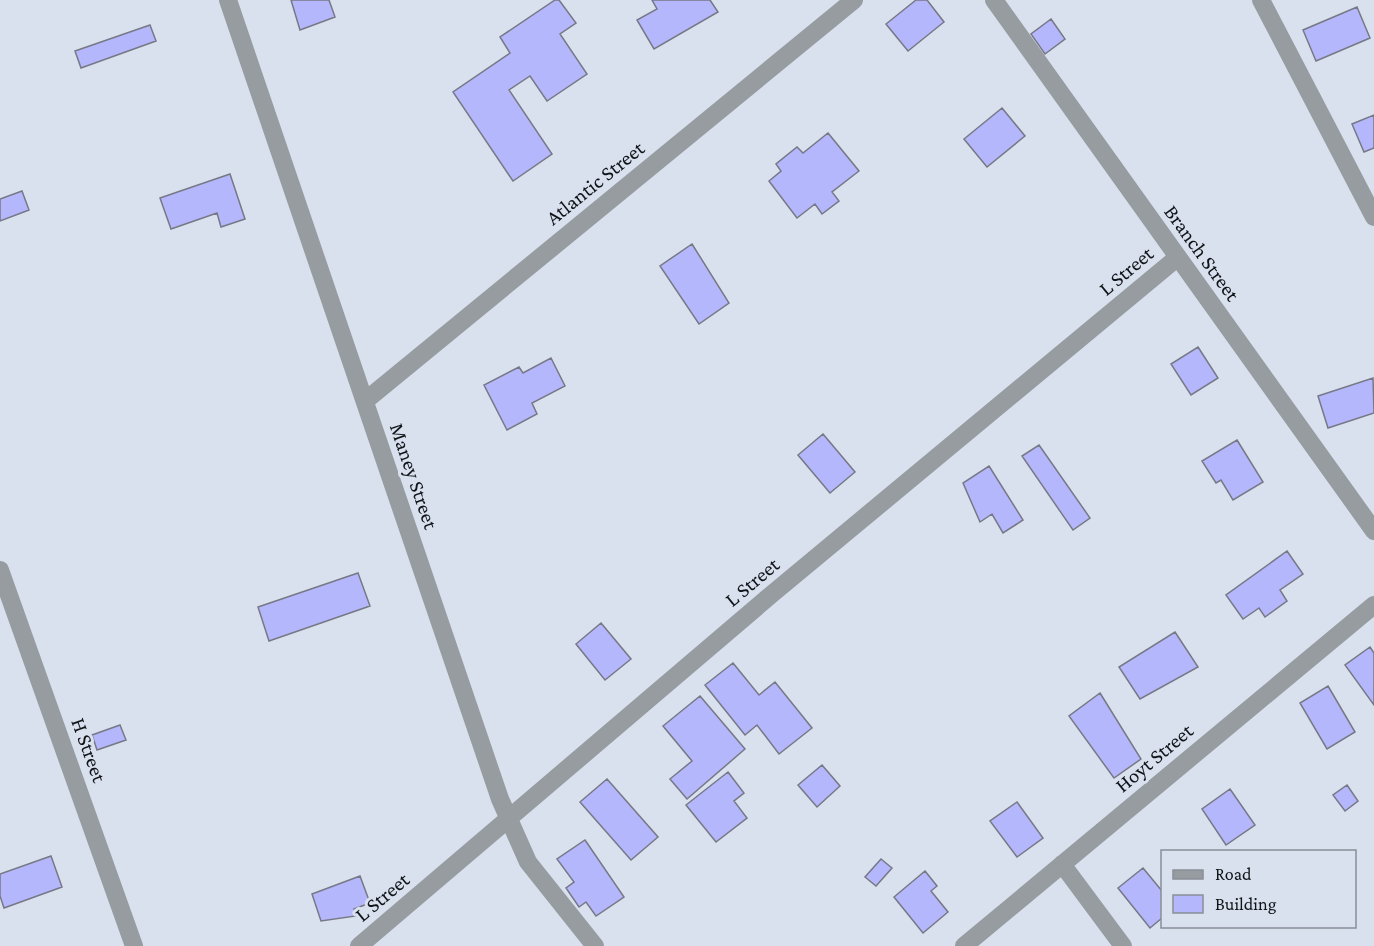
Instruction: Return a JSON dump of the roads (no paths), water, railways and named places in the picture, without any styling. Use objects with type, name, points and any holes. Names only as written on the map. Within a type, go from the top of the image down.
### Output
[{"type":"street","name":"Maney Street","points":[[228,0],[509,818],[528,862],[595,946]]},
{"type":"street","name":"Atlantic Street","points":[[365,401],[854,0]]},
{"type":"street","name":"Branch Street","points":[[994,0],[1374,531]]},
{"type":"street","points":[[1261,0],[1374,217]]},
{"type":"street","name":"L Street","points":[[359,946],[772,594],[1178,257]]},
{"type":"street","name":"H Street","points":[[0,570],[134,946]]},
{"type":"street","name":"Hoyt Street","points":[[964,946],[1374,605]]},
{"type":"street","points":[[1062,864],[1123,946]]}]
